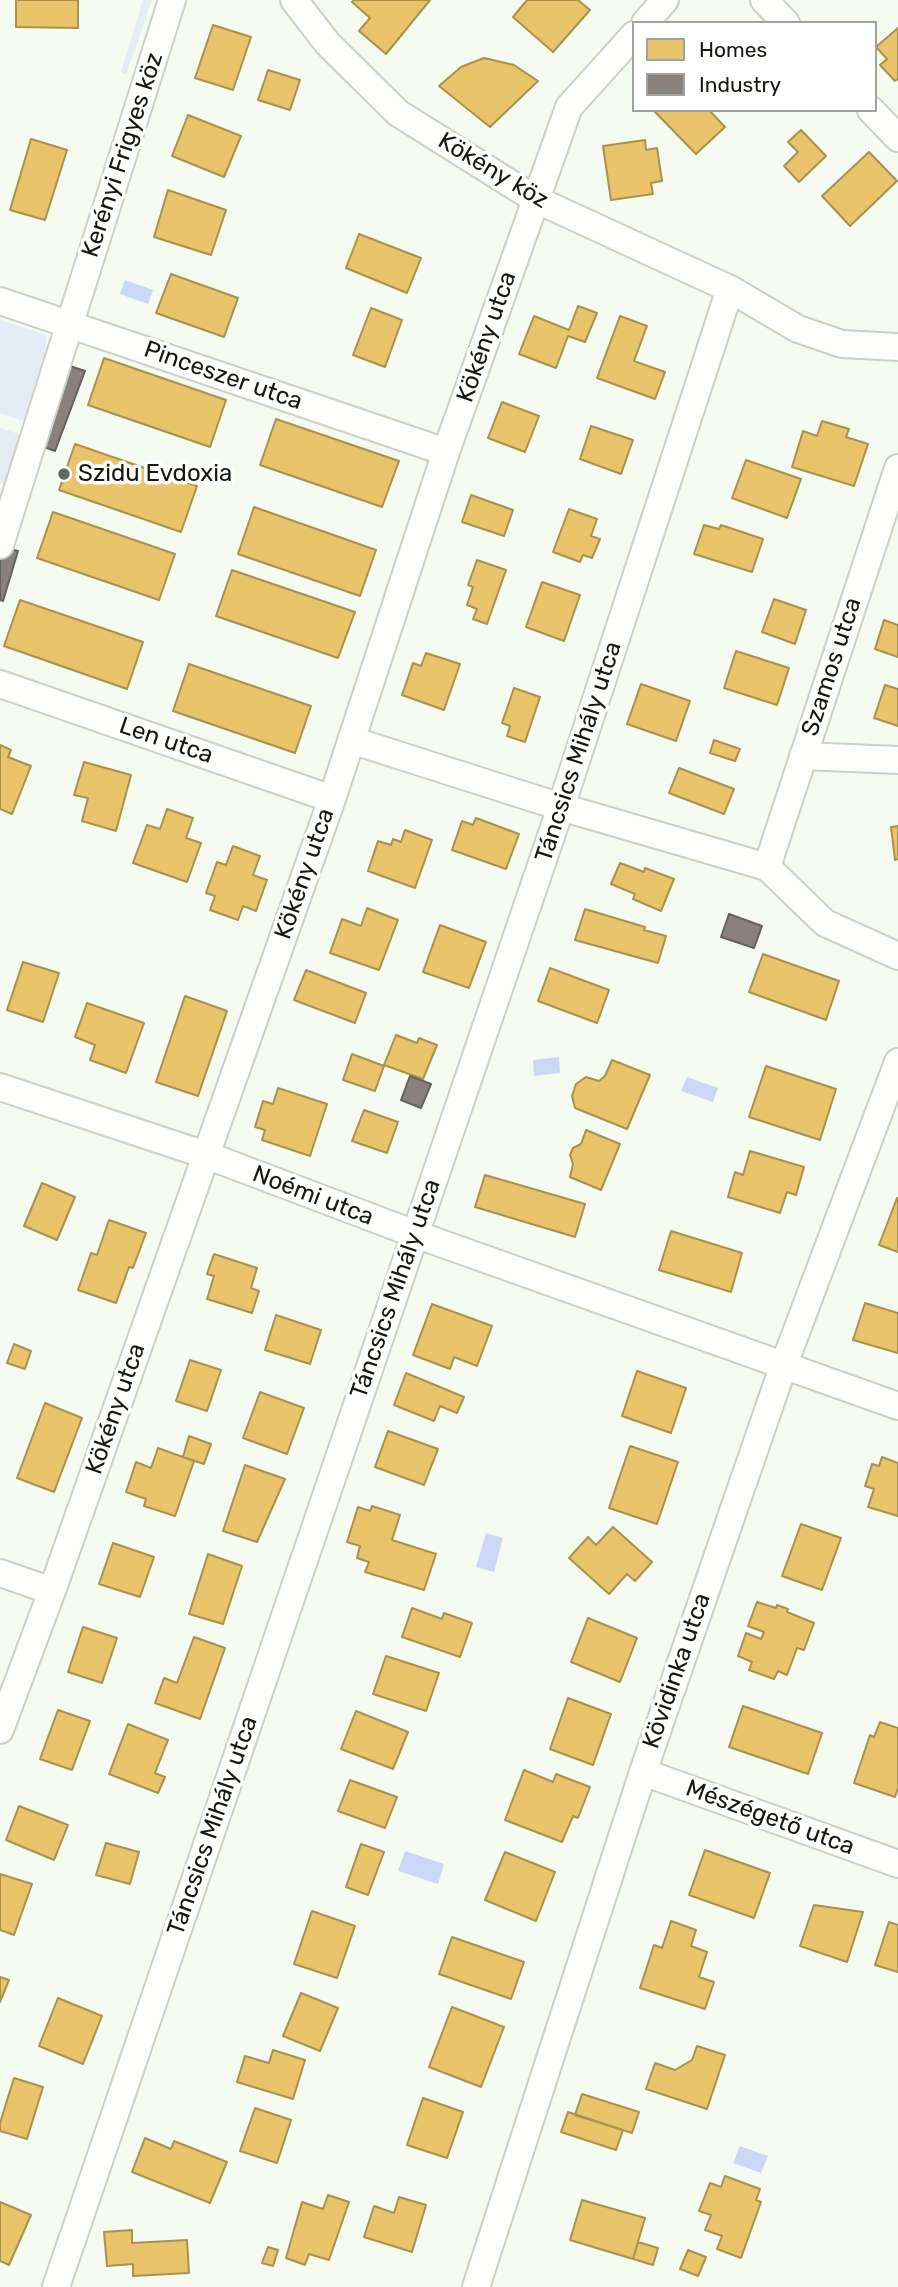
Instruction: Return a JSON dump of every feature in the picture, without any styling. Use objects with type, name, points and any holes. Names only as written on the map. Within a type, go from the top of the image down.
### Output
[{"type":"street","name":"Kerényi Frigyes köz","points":[[0,545],[172,0]]},
{"type":"street","name":"Kökény köz","points":[[294,0],[328,44],[398,113],[535,199],[730,289],[798,329],[842,344],[898,347]]},
{"type":"street","points":[[647,21],[665,0]]},
{"type":"street","points":[[764,0],[784,21]]},
{"type":"street","name":"Kökény utca","points":[[0,1730],[52,1591],[332,799],[446,452],[569,107],[632,37]]},
{"type":"street","points":[[873,112],[898,138]]},
{"type":"street","name":"Táncsics Mihály utca","points":[[56,2287],[561,807],[730,289]]},
{"type":"street","name":"Pinceszer utca","points":[[0,301],[71,317],[446,452]]},
{"type":"street","name":"Szamos utca","points":[[767,867],[898,468]]},
{"type":"street","name":"Len utca","points":[[0,684],[332,799]]},
{"type":"street","points":[[351,740],[561,807],[767,867],[825,923],[898,956]]},
{"type":"street","points":[[803,756],[898,760]]},
{"type":"street","name":"Kövidinka utca","points":[[476,2287],[643,1772],[783,1367],[898,1062]]},
{"type":"street","name":"Noémi utca","points":[[0,1087],[205,1155],[415,1234],[898,1406]]},
{"type":"street","points":[[0,1573],[52,1591]]},
{"type":"street","name":"Mészégető utca","points":[[643,1772],[898,1864]]},
{"type":"shaded area","points":[[143,0],[152,0],[126,75],[121,72]]},
{"type":"shaded area","points":[[0,320],[47,335],[44,361],[23,421],[0,413]]},
{"type":"shaded area","points":[[0,428],[25,436],[9,486],[0,483]]},
{"type":"water","points":[[125,280],[153,290],[148,304],[120,294]]},
{"type":"water","points":[[559,1057],[560,1073],[534,1076],[533,1060]]},
{"type":"water","points":[[687,1077],[718,1088],[713,1102],[681,1091]]},
{"type":"water","points":[[486,1533],[503,1538],[494,1572],[476,1567]]},
{"type":"water","points":[[405,1851],[444,1864],[438,1884],[398,1871]]},
{"type":"water","points":[[740,2146],[768,2156],[761,2173],[733,2163]]},
{"type":"building: Homes","points":[[16,0],[78,0],[78,28],[16,27]]},
{"type":"building: Homes","points":[[430,0],[386,54],[359,31],[370,18],[352,2]]},
{"type":"building: Homes","points":[[527,0],[578,0],[590,10],[553,52],[513,17]]},
{"type":"building: Homes","points":[[213,25],[251,37],[233,90],[195,78]]},
{"type":"building: Homes","points":[[898,28],[898,79],[895,81],[880,65],[887,59],[877,46]]},
{"type":"building: Homes","points":[[484,58],[514,65],[538,81],[490,127],[439,86],[461,67]]},
{"type":"building: Homes","points":[[268,70],[300,80],[290,110],[258,100]]},
{"type":"building: Homes","points":[[655,112],[711,112],[725,127],[696,154]]},
{"type":"building: Homes","points":[[188,115],[241,136],[224,177],[172,156]]},
{"type":"building: Homes","points":[[801,130],[826,156],[799,182],[784,166],[798,152],[788,142]]},
{"type":"building: Homes","points":[[31,139],[67,150],[45,220],[10,210]]},
{"type":"building: Homes","points":[[645,140],[646,150],[657,148],[662,181],[651,183],[653,194],[611,200],[603,146]]},
{"type":"building: Homes","points":[[869,152],[897,181],[850,226],[822,196]]},
{"type":"building: Homes","points":[[168,190],[226,210],[211,255],[154,237]]},
{"type":"building: Homes","points":[[359,234],[421,258],[407,293],[346,268]]},
{"type":"building: Homes","points":[[171,274],[238,298],[224,337],[156,313]]},
{"type":"building: Homes","points":[[578,306],[597,313],[585,342],[568,336],[556,368],[519,354],[534,316],[569,330]]},
{"type":"building: Homes","points":[[371,308],[402,320],[385,367],[353,355]]},
{"type":"building: Homes","points":[[620,316],[647,326],[634,361],[665,372],[655,399],[597,378]]},
{"type":"building: Homes","points":[[104,358],[226,400],[210,447],[88,405]]},
{"type":"building: Homes","points":[[502,402],[539,416],[525,452],[488,438]]},
{"type":"building: Homes","points":[[276,419],[399,461],[382,507],[260,465]]},
{"type":"building: Homes","points":[[822,421],[849,429],[846,437],[868,444],[854,486],[792,467],[803,431],[817,436]]},
{"type":"building: Homes","points":[[591,426],[633,440],[621,474],[580,459]]},
{"type":"building: Homes","points":[[75,444],[197,486],[181,532],[59,490]]},
{"type":"building: Homes","points":[[746,460],[801,479],[787,518],[732,498]]},
{"type":"building: Homes","points":[[471,495],[513,510],[504,536],[462,522]]},
{"type":"building: Homes","points":[[254,507],[376,550],[360,596],[238,554]]},
{"type":"building: Homes","points":[[569,509],[597,519],[591,536],[600,539],[592,558],[583,555],[580,562],[553,552]]},
{"type":"building: Homes","points":[[53,512],[175,554],[159,600],[37,558]]},
{"type":"building: Homes","points":[[704,525],[719,529],[721,525],[763,539],[752,572],[694,554]]},
{"type":"building: Homes","points":[[477,560],[506,570],[487,624],[473,619],[477,609],[467,605],[473,587],[468,585]]},
{"type":"building: Homes","points":[[232,570],[355,612],[338,658],[216,616]]},
{"type":"building: Homes","points":[[542,582],[580,595],[564,641],[526,627]]},
{"type":"building: Homes","points":[[774,599],[806,610],[795,644],[762,632]]},
{"type":"building: Homes","points":[[20,600],[143,642],[127,689],[4,646]]},
{"type":"building: Homes","points":[[884,620],[898,625],[898,657],[875,649]]},
{"type":"building: Homes","points":[[736,651],[789,668],[777,705],[724,688]]},
{"type":"building: Homes","points":[[426,653],[460,664],[444,710],[402,695],[413,663],[421,666]]},
{"type":"building: Homes","points":[[189,664],[311,706],[295,753],[173,711]]},
{"type":"building: Homes","points":[[641,684],[690,701],[676,741],[627,724]]},
{"type":"building: Homes","points":[[885,685],[898,689],[898,726],[874,718]]},
{"type":"building: Homes","points":[[514,688],[540,697],[525,742],[507,736],[510,726],[502,723]]},
{"type":"building: Homes","points":[[714,740],[740,749],[735,761],[710,753]]},
{"type":"building: Homes","points":[[0,745],[11,750],[8,757],[31,766],[12,814],[0,809]]},
{"type":"building: Homes","points":[[84,762],[131,775],[116,831],[82,821],[88,798],[74,795]]},
{"type":"building: Homes","points":[[679,768],[734,789],[724,814],[669,793]]},
{"type":"building: Homes","points":[[167,809],[193,818],[186,838],[201,843],[187,882],[133,863],[147,825],[160,829]]},
{"type":"building: Homes","points":[[476,818],[519,834],[506,869],[452,850],[462,821],[473,825]]},
{"type":"building: Homes","points":[[898,826],[898,859],[895,860],[891,827]]},
{"type":"building: Homes","points":[[405,830],[432,840],[415,888],[368,871],[378,841],[391,845],[393,839],[401,842]]},
{"type":"building: Homes","points":[[233,846],[260,856],[253,875],[267,880],[256,911],[243,906],[238,920],[210,910],[215,896],[206,893],[217,862],[226,865]]},
{"type":"building: Homes","points":[[620,863],[644,872],[645,868],[674,879],[661,911],[633,899],[635,894],[611,884]]},
{"type":"building: Homes","points":[[367,908],[398,920],[379,970],[330,953],[342,919],[361,926]]},
{"type":"building: Homes","points":[[585,909],[666,936],[658,963],[575,940]]},
{"type":"building: Homes","points":[[440,925],[486,942],[469,988],[423,972]]},
{"type":"building: Homes","points":[[763,954],[839,981],[826,1020],[749,992]]},
{"type":"building: Homes","points":[[23,962],[59,973],[43,1022],[7,1010]]},
{"type":"building: Homes","points":[[550,968],[609,990],[597,1023],[538,1001]]},
{"type":"building: Homes","points":[[306,970],[366,993],[355,1023],[294,1000]]},
{"type":"building: Homes","points":[[185,996],[227,1011],[198,1096],[156,1082]]},
{"type":"building: Homes","points":[[87,1003],[144,1023],[126,1073],[90,1060],[95,1045],[75,1037]]},
{"type":"building: Homes","points":[[396,1035],[417,1043],[419,1038],[437,1045],[423,1079],[384,1065]]},
{"type":"building: Homes","points":[[352,1054],[384,1066],[375,1091],[343,1080]]},
{"type":"building: Homes","points":[[612,1060],[650,1075],[627,1129],[575,1108],[572,1096],[576,1084],[586,1077],[599,1081],[605,1076]]},
{"type":"building: Homes","points":[[766,1066],[836,1089],[820,1140],[749,1117]]},
{"type":"building: Homes","points":[[278,1088],[327,1104],[310,1156],[262,1140],[265,1130],[255,1127],[263,1101],[273,1104]]},
{"type":"building: Homes","points":[[364,1110],[398,1122],[387,1153],[352,1141]]},
{"type":"building: Homes","points":[[586,1130],[620,1144],[601,1190],[570,1177],[573,1164],[570,1155],[573,1148],[581,1144]]},
{"type":"building: Homes","points":[[750,1151],[804,1167],[796,1195],[787,1192],[780,1213],[728,1197],[735,1172],[743,1175]]},
{"type":"building: Homes","points":[[485,1175],[585,1204],[575,1237],[475,1207]]},
{"type":"building: Homes","points":[[42,1183],[75,1197],[57,1240],[24,1226]]},
{"type":"building: Homes","points":[[898,1199],[898,1252],[879,1245]]},
{"type":"building: Homes","points":[[109,1220],[146,1233],[133,1268],[129,1267],[116,1303],[78,1290],[91,1253],[97,1255]]},
{"type":"building: Homes","points":[[671,1231],[742,1253],[731,1292],[659,1270]]},
{"type":"building: Homes","points":[[214,1254],[257,1268],[251,1288],[259,1291],[252,1313],[207,1299],[214,1276],[207,1274]]},
{"type":"building: Homes","points":[[865,1303],[898,1313],[898,1353],[853,1340]]},
{"type":"building: Homes","points":[[432,1304],[492,1326],[477,1366],[454,1357],[450,1369],[413,1355]]},
{"type":"building: Homes","points":[[276,1315],[321,1330],[310,1364],[265,1350]]},
{"type":"building: Homes","points":[[14,1344],[31,1351],[25,1369],[7,1363]]},
{"type":"building: Homes","points":[[190,1360],[221,1370],[207,1411],[176,1401]]},
{"type":"building: Homes","points":[[637,1371],[686,1388],[671,1433],[622,1416]]},
{"type":"building: Homes","points":[[406,1373],[464,1397],[457,1413],[440,1406],[434,1421],[394,1405]]},
{"type":"building: Homes","points":[[260,1392],[304,1408],[287,1454],[243,1438]]},
{"type":"building: Homes","points":[[45,1403],[82,1418],[54,1492],[17,1478]]},
{"type":"building: Homes","points":[[388,1431],[438,1449],[424,1485],[375,1467]]},
{"type":"building: Homes","points":[[189,1436],[211,1444],[204,1464],[183,1457]]},
{"type":"building: Homes","points":[[630,1446],[678,1462],[657,1524],[609,1508]]},
{"type":"building: Homes","points":[[158,1448],[194,1461],[175,1516],[144,1506],[146,1499],[126,1492],[136,1462],[151,1468]]},
{"type":"building: Homes","points":[[882,1457],[898,1463],[898,1516],[868,1507],[874,1489],[865,1486],[872,1464],[879,1466]]},
{"type":"building: Homes","points":[[245,1465],[285,1479],[257,1542],[223,1531]]},
{"type":"building: Homes","points":[[372,1506],[400,1515],[392,1540],[436,1554],[424,1590],[365,1572],[369,1562],[357,1558],[360,1546],[347,1542],[358,1507],[370,1511]]},
{"type":"building: Homes","points":[[801,1524],[841,1538],[822,1590],[782,1576]]},
{"type":"building: Homes","points":[[613,1527],[652,1562],[635,1581],[627,1574],[609,1594],[569,1558],[588,1537],[596,1545]]},
{"type":"building: Homes","points":[[113,1543],[154,1557],[140,1597],[99,1584]]},
{"type":"building: Homes","points":[[208,1554],[242,1566],[223,1624],[189,1614]]},
{"type":"building: Homes","points":[[757,1602],[788,1609],[787,1612],[814,1623],[804,1650],[797,1648],[787,1675],[778,1671],[774,1679],[749,1670],[752,1662],[738,1656],[746,1633],[761,1639],[764,1632],[748,1626]]},
{"type":"building: Homes","points":[[412,1608],[442,1619],[444,1613],[472,1623],[460,1657],[402,1637]]},
{"type":"building: Homes","points":[[588,1618],[637,1638],[620,1682],[571,1662]]},
{"type":"building: Homes","points":[[83,1627],[117,1638],[102,1683],[68,1672]]},
{"type":"building: Homes","points":[[194,1637],[225,1648],[200,1719],[155,1703],[164,1678],[177,1683]]},
{"type":"building: Homes","points":[[386,1656],[439,1673],[426,1711],[373,1694]]},
{"type":"building: Homes","points":[[568,1698],[611,1714],[593,1765],[550,1749]]},
{"type":"building: Homes","points":[[743,1706],[822,1733],[808,1774],[729,1747]]},
{"type":"building: Homes","points":[[58,1710],[90,1721],[72,1770],[40,1759]]},
{"type":"building: Homes","points":[[356,1711],[408,1732],[393,1769],[341,1749]]},
{"type":"building: Homes","points":[[880,1722],[898,1728],[898,1788],[895,1797],[854,1783],[870,1735],[874,1737]]},
{"type":"building: Homes","points":[[128,1724],[168,1740],[155,1773],[165,1777],[158,1793],[109,1774]]},
{"type":"building: Homes","points":[[524,1770],[553,1782],[556,1774],[590,1787],[578,1818],[573,1816],[562,1842],[505,1820]]},
{"type":"building: Homes","points":[[350,1780],[397,1797],[385,1828],[338,1811]]},
{"type":"building: Homes","points":[[19,1806],[68,1825],[54,1860],[6,1840]]},
{"type":"building: Homes","points":[[106,1843],[139,1852],[130,1884],[96,1875]]},
{"type":"building: Homes","points":[[361,1844],[384,1852],[368,1895],[346,1887]]},
{"type":"building: Homes","points":[[705,1850],[770,1873],[754,1918],[689,1895]]},
{"type":"building: Homes","points":[[505,1852],[555,1872],[536,1921],[485,1900]]},
{"type":"building: Homes","points":[[0,1874],[32,1884],[14,1935],[0,1930]]},
{"type":"building: Homes","points":[[814,1905],[863,1912],[847,1962],[800,1946]]},
{"type":"building: Homes","points":[[312,1911],[355,1926],[337,1978],[294,1964]]},
{"type":"building: Homes","points":[[671,1921],[696,1930],[691,1946],[707,1952],[699,1977],[714,1982],[705,2009],[640,1988],[654,1945],[662,1948]]},
{"type":"building: Homes","points":[[889,1922],[898,1925],[898,1972],[875,1965]]},
{"type":"building: Homes","points":[[452,1937],[524,1962],[511,1999],[439,1974]]},
{"type":"building: Homes","points":[[0,1977],[9,1980],[0,2002]]},
{"type":"building: Homes","points":[[301,1993],[338,2008],[320,2051],[283,2036]]},
{"type":"building: Homes","points":[[58,1998],[102,2016],[83,2064],[39,2046]]},
{"type":"building: Homes","points":[[452,2007],[504,2027],[481,2087],[429,2067]]},
{"type":"building: Homes","points":[[697,2046],[725,2055],[707,2109],[646,2089],[655,2063],[675,2070],[692,2060]]},
{"type":"building: Homes","points":[[273,2050],[305,2060],[293,2099],[237,2082],[245,2056],[269,2063]]},
{"type":"building: Homes","points":[[14,2078],[43,2087],[27,2139],[0,2131]]},
{"type":"building: Homes","points":[[582,2094],[639,2112],[632,2133],[575,2115]]},
{"type":"building: Homes","points":[[423,2098],[463,2112],[447,2158],[407,2145]]},
{"type":"building: Homes","points":[[255,2108],[291,2120],[277,2163],[240,2151]]},
{"type":"building: Homes","points":[[568,2112],[623,2130],[616,2150],[561,2132]]},
{"type":"building: Homes","points":[[145,2138],[171,2149],[174,2141],[227,2162],[210,2203],[132,2172]]},
{"type":"building: Homes","points":[[725,2176],[760,2189],[756,2200],[761,2202],[741,2258],[717,2249],[722,2236],[705,2230],[711,2215],[699,2211],[710,2183],[721,2187]]},
{"type":"building: Homes","points":[[328,2195],[349,2202],[329,2260],[309,2254],[305,2265],[286,2258],[302,2202],[323,2209]]},
{"type":"building: Homes","points":[[399,2197],[426,2205],[412,2252],[364,2237],[374,2206],[394,2213]]},
{"type":"building: Homes","points":[[582,2200],[645,2218],[633,2259],[570,2240]]},
{"type":"building: Homes","points":[[0,2202],[31,2215],[9,2265],[0,2261]]},
{"type":"building: Homes","points":[[132,2230],[132,2243],[187,2240],[189,2273],[133,2276],[133,2264],[107,2266],[104,2232]]},
{"type":"building: Homes","points":[[638,2242],[658,2248],[653,2265],[633,2259]]},
{"type":"building: Homes","points":[[268,2247],[278,2250],[273,2266],[262,2263]]},
{"type":"building: Homes","points":[[688,2250],[706,2257],[698,2276],[680,2269]]},
{"type":"building: Industry","points":[[67,365],[85,371],[55,451],[38,445]]},
{"type":"building: Industry","points":[[2,547],[18,551],[3,601],[0,600]]},
{"type":"building: Industry","points":[[729,914],[762,926],[754,948],[721,937]]},
{"type":"building: Industry","points":[[410,1076],[431,1084],[421,1108],[401,1100]]},
{"type":"place","name":"Szidu Evdoxia","points":[[64,474]]}]
